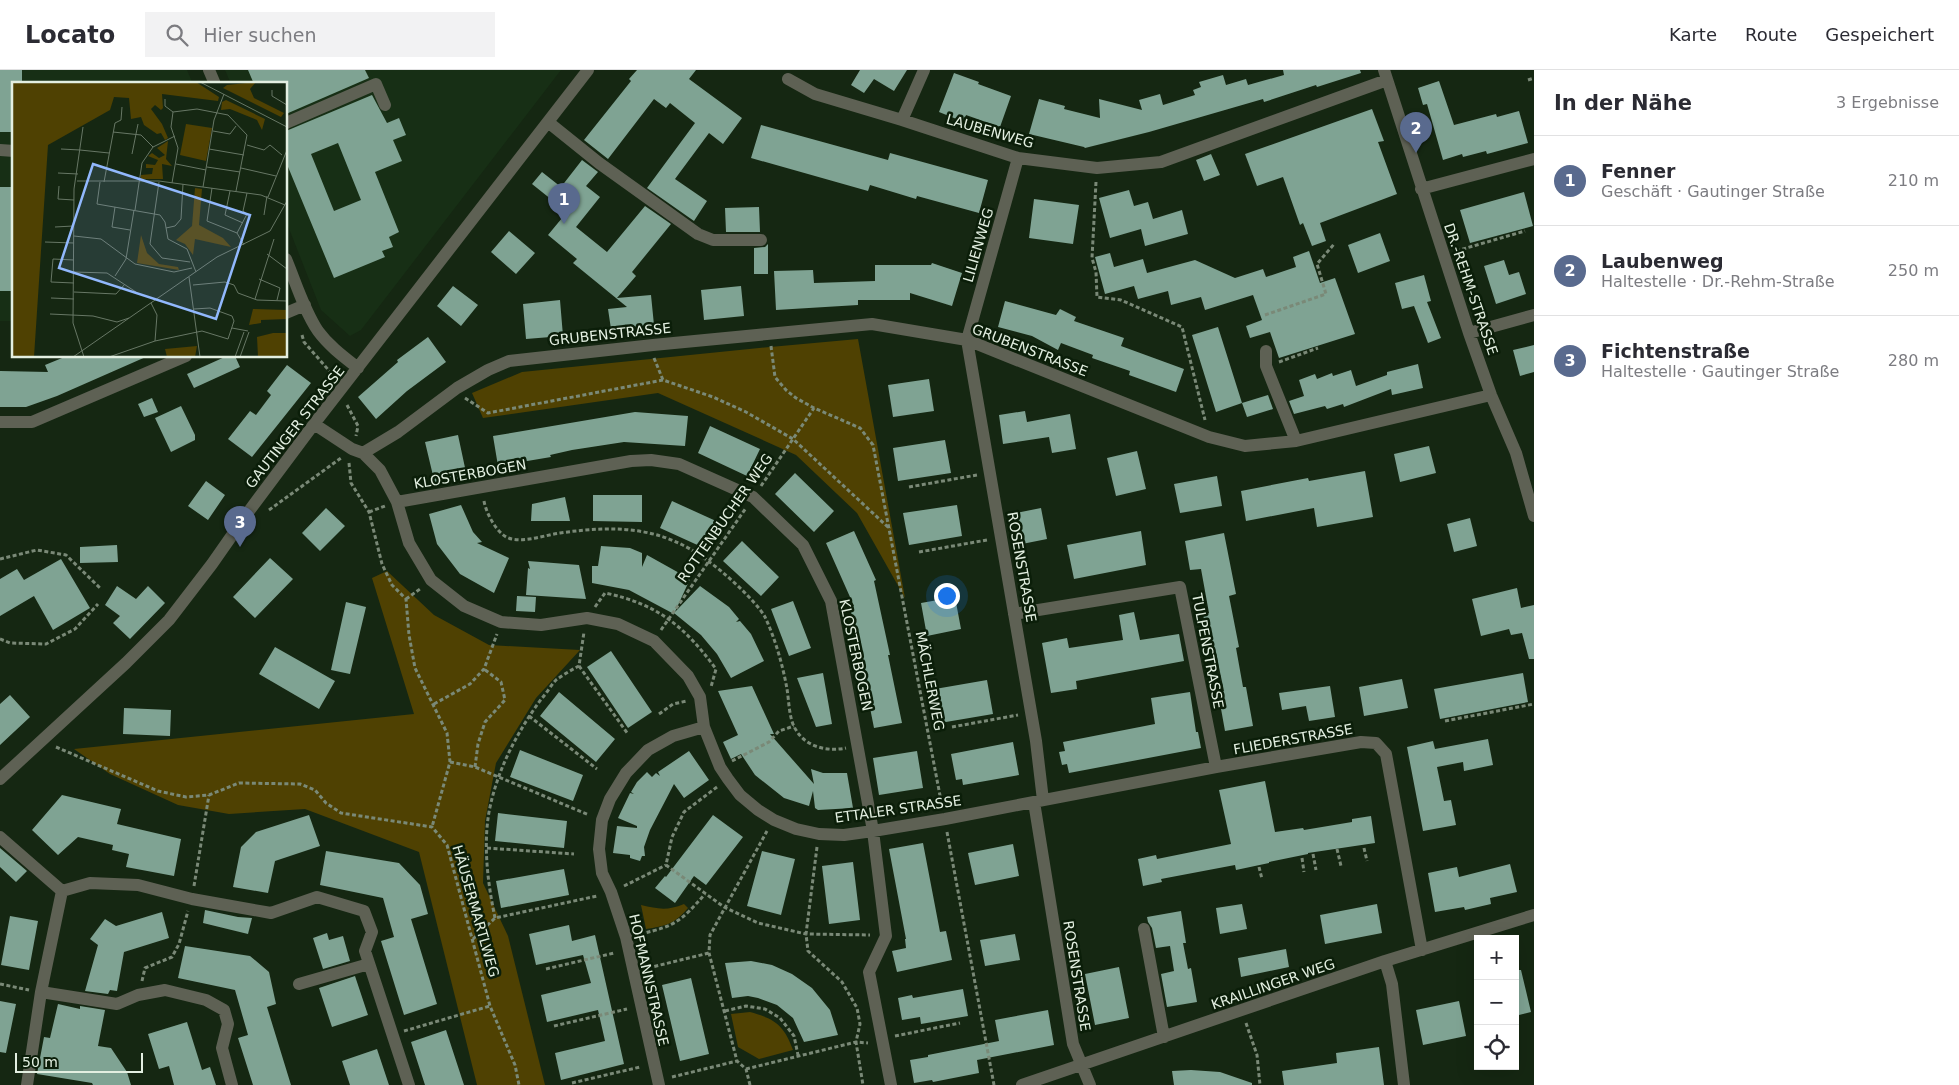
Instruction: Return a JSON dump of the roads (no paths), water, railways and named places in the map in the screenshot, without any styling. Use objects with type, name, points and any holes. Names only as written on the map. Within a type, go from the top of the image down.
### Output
[{"type":"street","points":[[209,70],[214,82]]},
{"type":"street","name":"GAUTINGER STRASSE","points":[[0,779],[126,664],[169,620],[314,424],[588,70]]},
{"type":"street","points":[[902,120],[924,70]]},
{"type":"street","name":"LAUBENWEG","points":[[788,79],[815,94],[1018,158],[1097,168],[1161,162],[1385,75]]},
{"type":"street","name":"DR.-REHM-STRASSE","points":[[1385,75],[1421,189],[1491,395],[1529,480],[1534,516]]},
{"type":"street","points":[[288,122],[376,84],[385,105]]},
{"type":"street","points":[[548,122],[600,163],[698,234],[713,240],[761,240]]},
{"type":"street","name":"LILIENWEG","points":[[967,340],[1018,158]]},
{"type":"street","points":[[1421,189],[1534,159]]},
{"type":"street","points":[[288,264],[305,306],[318,330],[327,341],[358,368]]},
{"type":"street","points":[[288,312],[305,306]]},
{"type":"street","points":[[1469,332],[1534,315]]},
{"type":"street","name":"GRUBENSTRASSE","points":[[358,451],[398,432],[457,388],[488,370],[509,362],[653,345],[872,324],[967,340],[1209,438],[1245,446],[1296,442],[1491,395]]},
{"type":"street","name":"ROSENSTRASSE","points":[[967,340],[1031,713],[1038,801],[1073,1044],[1083,1064],[1090,1085]]},
{"type":"street","points":[[1266,351],[1266,366],[1296,442]]},
{"type":"street","points":[[0,422],[32,422],[181,358]]},
{"type":"street","name":"ETTALER STRASSE","points":[[314,424],[358,451],[380,470],[397,502],[409,543],[431,580],[464,606],[502,622],[542,625],[587,618],[618,624],[654,641],[688,676],[700,697],[704,727],[720,767],[728,779],[740,795],[774,820],[796,829],[819,834],[844,835],[945,819],[1038,801]]},
{"type":"street","name":"KLOSTERBOGEN","points":[[397,502],[631,461],[651,460],[679,464],[754,496],[803,545],[831,602],[873,831],[886,936],[869,972],[891,1085]]},
{"type":"street","name":"TULPENSTRASSE","points":[[1014,614],[1180,587],[1216,768]]},
{"type":"street","name":"HOFMANNSTRASSE","points":[[659,1085],[626,937],[611,892],[602,873],[599,849],[602,820],[610,799],[622,780],[648,750],[673,736],[704,727]]},
{"type":"street","name":"FLIEDERSTRASSE","points":[[1038,801],[1361,742],[1376,743],[1386,754],[1422,950]]},
{"type":"street","points":[[0,837],[62,890]]},
{"type":"street","points":[[62,890],[90,883],[138,885],[192,899],[271,913],[317,898],[364,911],[372,932],[365,951],[409,1085]]},
{"type":"street","points":[[27,1085],[41,992],[62,890]]},
{"type":"street","name":"KRAILLINGER WEG","points":[[1022,1085],[1385,961],[1534,915]]},
{"type":"street","points":[[1144,929],[1164,1037]]},
{"type":"street","points":[[1385,961],[1392,984],[1404,1085]]},
{"type":"street","points":[[299,984],[369,964]]},
{"type":"street","points":[[41,992],[117,1004],[138,994],[165,990],[206,1000],[224,1010],[228,1024],[222,1048],[232,1085]]},
{"type":"place","name":"Laubenweg","points":[[1416,153]]},
{"type":"place","name":"Fenner","points":[[564,224]]},
{"type":"place","name":"Fichtenstraße","points":[[240,547]]}]
